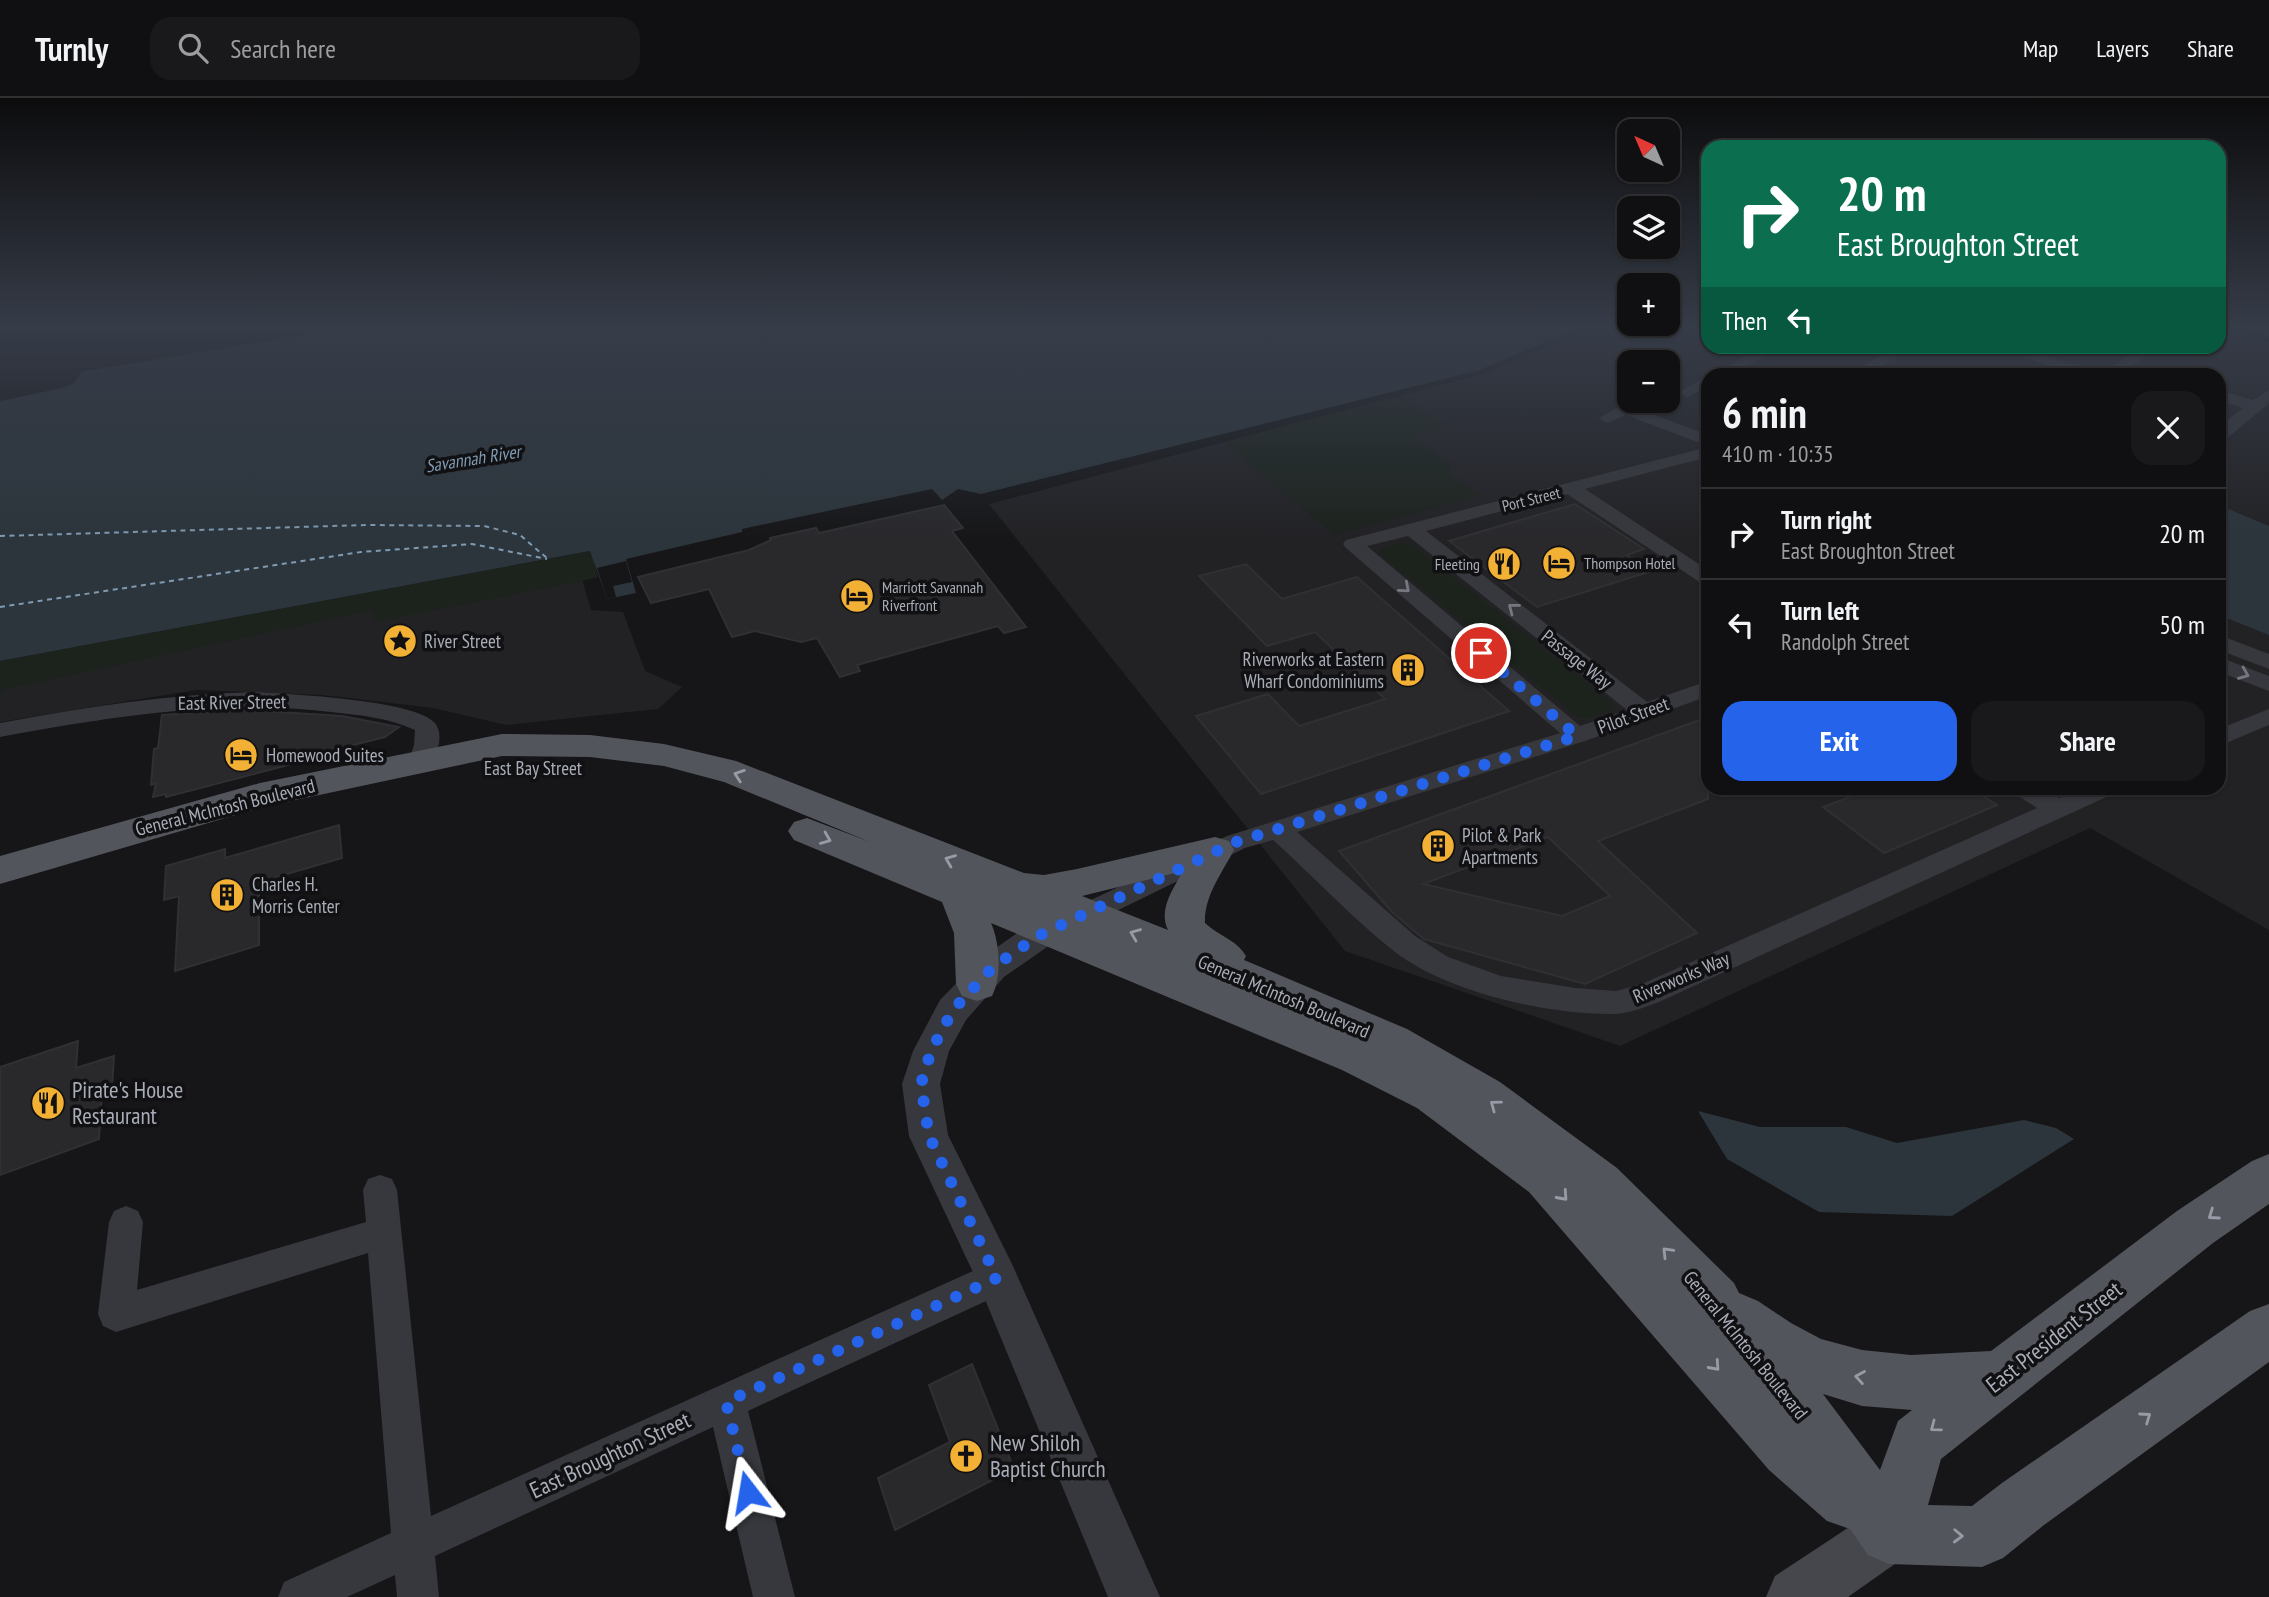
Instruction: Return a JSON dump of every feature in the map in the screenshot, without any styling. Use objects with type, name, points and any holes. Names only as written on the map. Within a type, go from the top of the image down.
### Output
[{"type":"main road","name":"General McIntosh Boulevard","points":[[0,870],[260,795],[502,745],[590,746],[664,755],[736,774],[1013,885],[1068,922],[1433,1094],[1546,1177],[1789,1450],[1889,1535]]},
{"type":"main road","name":"East Bay Street","points":[[420,763],[459,768],[550,765],[647,774]]},
{"type":"main road","name":"General McIntosh Boulevard","points":[[647,774],[717,794],[958,893],[1068,922],[1277,991],[1391,1042],[1484,1096],[1600,1183],[1715,1301],[1725,1323],[1816,1430],[1889,1535]]},
{"type":"main road","points":[[1013,885],[1044,889],[1215,850]]},
{"type":"main road","points":[[1215,850],[1187,899],[1183,916],[1186,932],[1201,946],[1317,994],[1391,1042]]},
{"type":"main road","points":[[958,893],[975,933],[977,984]]},
{"type":"main road","name":"East President Street","points":[[1889,1535],[1917,1441],[2195,1227],[2269,1176]]},
{"type":"main road","points":[[1715,1301],[1768,1342],[1801,1359],[1841,1373],[1883,1381],[2001,1378]]},
{"type":"main road","points":[[1796,1597],[1889,1535],[1982,1537],[2023,1504],[2269,1330]]},
{"type":"street","points":[[2226,430],[2262,401]]},
{"type":"street","points":[[1701,448],[1625,409],[1607,418],[1701,449]]},
{"type":"street","name":"Port Street","points":[[1353,544],[1572,489],[1701,452]]},
{"type":"street","points":[[1572,489],[1701,570]]},
{"type":"street","name":"Passage Way","points":[[1411,529],[1643,711]]},
{"type":"street","points":[[1353,544],[1577,736]]},
{"type":"street","points":[[2226,645],[2269,662]]},
{"type":"street","points":[[2226,667],[2269,684]]},
{"type":"street","name":"Pilot Street","points":[[1068,922],[1215,850],[1577,736],[1701,690]]},
{"type":"street","name":"East River Street","points":[[0,730],[153,704],[217,699],[305,701],[369,710],[425,726],[428,731],[420,763]]},
{"type":"street","points":[[2226,735],[2269,716]]},
{"type":"street","points":[[2035,795],[2056,808]]},
{"type":"street","name":"Riverworks Way","points":[[1278,829],[1405,944],[1438,965],[1499,987],[1575,1000],[1616,1003],[1649,994],[2087,795]]},
{"type":"street","points":[[1068,922],[992,968],[953,1010],[931,1051],[921,1084],[929,1136],[997,1278],[1134,1597]]},
{"type":"street","points":[[380,1190],[418,1597]]},
{"type":"street","points":[[126,1222],[116,1314],[385,1232]]},
{"type":"street","name":"East Broughton Street","points":[[299,1597],[997,1278]]},
{"type":"street","points":[[726,1402],[774,1597]]},
{"type":"shaded area","points":[[1385,400],[1617,400],[1617,413],[1680,413],[1680,400],[1701,400],[1701,795],[2226,795],[2226,400],[2269,400],[2269,930],[2090,828],[1620,1046],[1345,951],[989,504]]},
{"type":"shaded area","points":[[1386,400],[1407,400],[1448,426],[1410,437],[1449,462],[1450,475],[1481,496],[1334,535],[1224,442]]},
{"type":"shaded area","points":[[1402,543],[1411,544],[1614,704],[1614,709],[1587,719],[1577,717],[1379,553],[1381,549]]},
{"type":"shaded area","points":[[591,551],[598,577],[582,581],[374,622],[372,610],[2,690],[0,696],[0,661]]},
{"type":"shaded area","name":"River Street","points":[[577,562],[591,610],[623,612],[645,671],[682,687],[658,709],[506,725],[433,708],[323,695],[196,690],[0,722],[0,673]]},
{"type":"water","name":"Savannah River","points":[[0,400],[1359,400],[981,494],[958,489],[942,500],[932,489],[742,529],[742,532],[626,559],[636,593],[607,599],[590,551],[0,661]]},
{"type":"water","points":[[2226,508],[2269,526],[2269,635],[2226,618]]},
{"type":"water","points":[[1698,1111],[1760,1127],[1846,1127],[1897,1143],[2024,1120],[2056,1128],[2074,1139],[1952,1216],[1819,1212],[1727,1159]]},
{"type":"pier","points":[[626,561],[632,582],[613,586],[616,597],[607,599],[597,568]]},
{"type":"building","name":"Thompson Hotel","points":[[1575,504],[1644,549],[1627,555],[1652,571],[1537,607],[1449,541]]},
{"type":"building","name":"Marriott Savannah Riverfront","points":[[944,505],[963,528],[952,531],[1026,627],[1004,633],[998,626],[857,665],[860,671],[840,677],[817,638],[801,642],[755,631],[732,637],[709,589],[651,603],[638,577],[749,550],[771,540],[770,538],[816,528],[819,533]]},
{"type":"building","name":"Riverworks at Eastern Wharf Condominiums","points":[[1246,564],[1282,599],[1357,577],[1509,711],[1261,794],[1196,716],[1268,694],[1299,726],[1385,699],[1315,632],[1267,646],[1199,576]]},
{"type":"building","name":"Homewood Suites","points":[[248,710],[342,716],[399,727],[385,737],[353,745],[353,748],[166,797],[166,794],[153,797],[156,783],[151,785],[154,749],[158,748],[162,715]]},
{"type":"building","name":"Pilot & Park Apartments","points":[[1701,720],[1701,795],[1708,795],[1708,799],[1598,841],[1697,933],[1585,984],[1424,939],[1392,912],[1339,851]],"holes":[[[1548,837],[1610,896],[1562,916],[1423,884]]]},
{"type":"building","points":[[1855,795],[1982,795],[1997,805],[1884,853],[1823,807]]},
{"type":"building","name":"Charles H. Morris Center","points":[[339,825],[342,858],[259,882],[259,945],[175,971],[179,896],[164,900],[166,866],[225,849],[225,858]]},
{"type":"building","name":"Pirate's House Restaurant","points":[[78,1041],[76,1068],[114,1056],[112,1089],[102,1092],[99,1139],[0,1175],[0,1067]]},
{"type":"building","name":"New Shiloh Baptist Church","points":[[972,1364],[1014,1469],[895,1530],[878,1478],[950,1442],[929,1385]]},
{"type":"ferry route","points":[[0,536],[366,525],[484,526],[520,535],[548,559]]},
{"type":"ferry route","points":[[0,607],[361,552],[472,544],[547,559]]},
{"type":"place","name":"Thompson Hotel","points":[[1559,563]]},
{"type":"place","name":"Fleeting","points":[[1504,564]]},
{"type":"place","name":"Marriott Savannah Riverfront","points":[[857,596]]},
{"type":"place","name":"River Street","points":[[400,641]]},
{"type":"place","name":"Riverworks at Eastern Wharf Condominiums","points":[[1408,670]]},
{"type":"place","name":"Homewood Suites","points":[[241,755]]},
{"type":"place","name":"Pilot & Park Apartments","points":[[1438,846]]},
{"type":"place","name":"Charles H. Morris Center","points":[[227,895]]},
{"type":"place","name":"Pirate's House Restaurant","points":[[48,1103]]},
{"type":"place","name":"New Shiloh Baptist Church","points":[[966,1456]]},
{"type":"route","points":[[748,1492],[726,1402],[997,1278],[929,1136],[921,1084],[931,1051],[953,1010],[992,968],[1038,936],[1113,902],[1215,850],[1577,736],[1481,653]]}]
